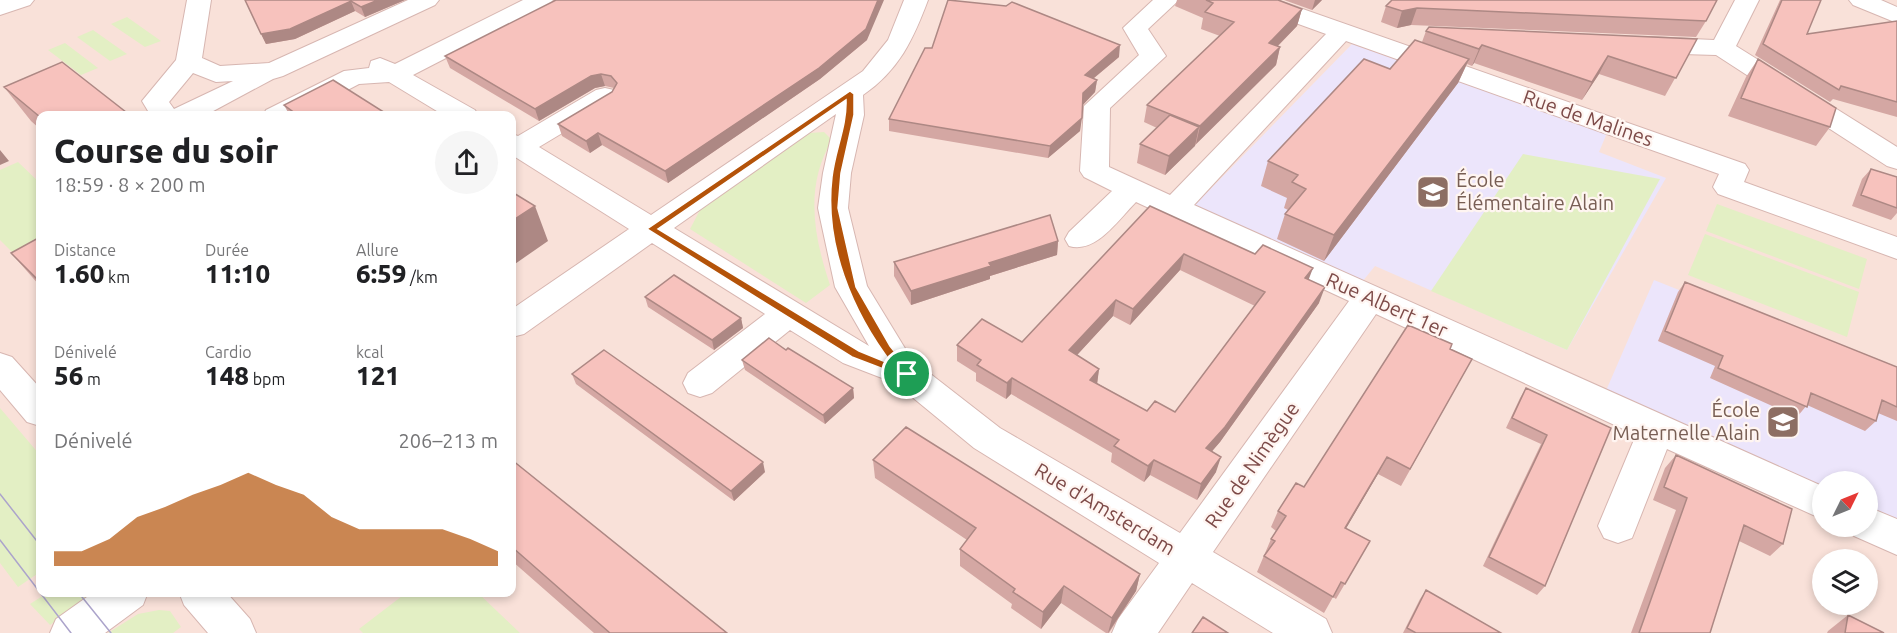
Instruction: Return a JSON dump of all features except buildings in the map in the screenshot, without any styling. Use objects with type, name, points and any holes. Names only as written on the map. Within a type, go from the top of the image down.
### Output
[{"type":"street","points":[[0,8],[22,0]]},
{"type":"street","points":[[162,111],[155,101],[189,62],[199,0]]},
{"type":"street","points":[[192,111],[337,40],[427,0]]},
{"type":"street","points":[[286,111],[353,77],[395,74],[541,0]]},
{"type":"street","points":[[516,322],[872,77],[900,42],[916,0]]},
{"type":"street","name":"Rue Albert 1er","points":[[1167,0],[1135,28],[1153,56],[1097,106],[1094,171],[1812,498]]},
{"type":"street","name":"Rue de Malines","points":[[1254,0],[1735,170],[1728,187],[1897,248]]},
{"type":"street","points":[[1722,48],[1747,0]]},
{"type":"street","points":[[1862,0],[1897,16]]},
{"type":"street","points":[[1173,209],[1342,31]]},
{"type":"street","points":[[1391,48],[1405,35],[1423,34]]},
{"type":"street","points":[[337,40],[457,111]]},
{"type":"street","points":[[1626,44],[1722,48],[1897,160]]},
{"type":"street","points":[[189,62],[216,74],[274,71]]},
{"type":"street","name":"Rue d'Amsterdam","points":[[850,94],[850,115],[837,173],[833,208],[851,287],[886,349],[907,374],[987,438],[1311,633]]},
{"type":"street","points":[[516,144],[605,96]]},
{"type":"street","name":"Rue d'Amsterdam","points":[[516,146],[855,354],[907,374]]},
{"type":"street","points":[[1080,239],[1132,189]]},
{"type":"street","name":"Rue de Nimègue","points":[[1133,633],[1370,297]]},
{"type":"street","points":[[700,383],[789,313]]},
{"type":"street","points":[[0,366],[36,407]]},
{"type":"street","points":[[1617,526],[1657,428]]},
{"type":"street","points":[[1878,529],[1897,538]]},
{"type":"street","points":[[71,633],[121,597]]},
{"type":"street","points":[[203,597],[235,633]]},
{"type":"shaded area","points":[[0,0],[1897,0],[1897,633],[0,633]]},
{"type":"shaded area","name":"École Élémentaire Alain","points":[[1352,44],[1607,133],[1599,152],[1666,178],[1567,350],[1375,266],[1362,282],[1194,206]]},
{"type":"shaded area","name":"École Maternelle Alain","points":[[1654,280],[1897,377],[1897,524],[1878,515],[1878,471],[1812,471],[1812,486],[1605,393]]},
{"type":"green space","points":[[127,17],[161,41],[145,47],[111,24]]},
{"type":"green space","points":[[93,30],[127,54],[110,61],[77,37]]},
{"type":"green space","points":[[65,43],[98,68],[81,75],[48,50]]},
{"type":"green space","points":[[824,132],[832,140],[823,158],[818,176],[814,212],[820,249],[830,285],[806,303],[690,229],[700,210],[810,133]]},
{"type":"green space","points":[[1523,154],[1660,179],[1567,350],[1431,291]]},
{"type":"green space","points":[[18,162],[36,179],[36,271],[33,273],[0,240],[0,170]]},
{"type":"green space","points":[[1717,204],[1867,259],[1859,289],[1706,231]]},
{"type":"green space","points":[[1705,234],[1859,292],[1847,337],[1688,275]]},
{"type":"green space","points":[[0,408],[36,450],[36,575],[18,587],[0,563]]},
{"type":"green space","points":[[41,597],[90,597],[50,625],[30,604]]},
{"type":"green space","points":[[401,597],[482,597],[520,633],[363,633],[359,629]]},
{"type":"green space","points":[[159,610],[170,611],[181,627],[173,633],[108,633],[138,614]]},
{"type":"tram line","points":[[0,494],[36,540]]},
{"type":"tram line","points":[[0,540],[36,587]]},
{"type":"tram line","points":[[44,597],[71,633]]},
{"type":"tram line","points":[[82,597],[111,633]]},
{"type":"place","name":"École Élémentaire Alain","points":[[1433,192]]},
{"type":"place","name":"École Maternelle Alain","points":[[1783,422]]},
{"type":"route","points":[[850,94],[850,115],[837,173],[833,208],[851,287],[886,349],[907,374],[855,354],[652,229],[850,94]]}]
